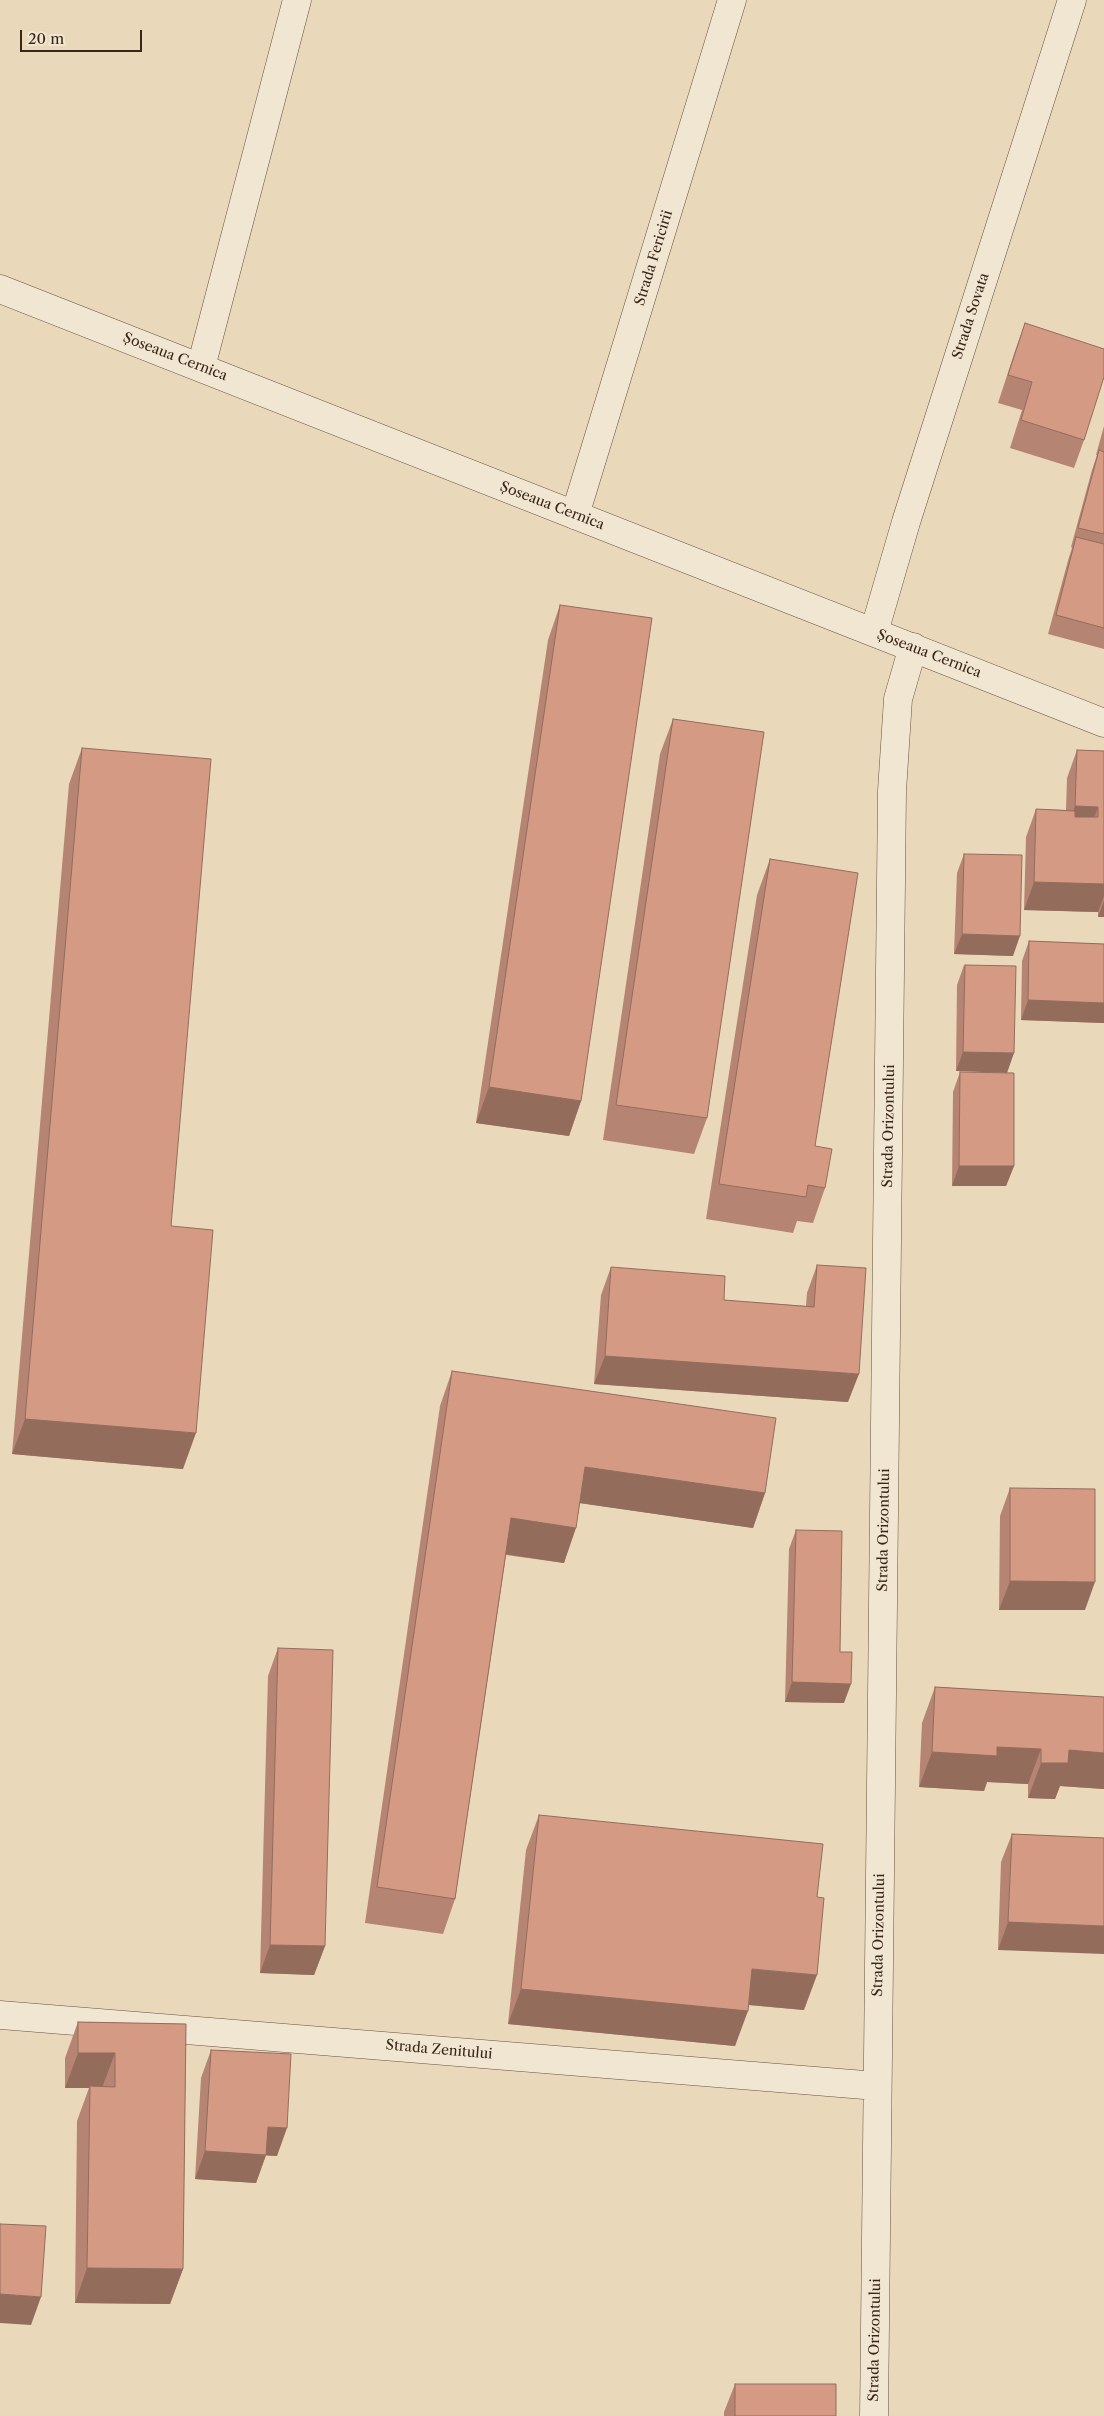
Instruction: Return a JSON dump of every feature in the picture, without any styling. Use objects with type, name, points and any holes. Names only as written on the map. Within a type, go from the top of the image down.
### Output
[{"type":"street","points":[[201,367],[297,0]]},
{"type":"street","name":"Strada Fericirii","points":[[575,515],[732,0]]},
{"type":"street","name":"Strada Sovata","points":[[874,632],[906,522],[1072,0]]},
{"type":"street","name":"Șoseaua Cernica","points":[[0,289],[1104,723]]},
{"type":"street","name":"Strada Orizontului","points":[[874,2416],[892,791],[898,699],[913,647]]},
{"type":"street","name":"Strada Zenitului","points":[[0,2015],[877,2086]]},
{"type":"building","points":[[1025,323],[1104,349],[1104,377],[1084,440],[1021,420],[1032,382],[1008,375]]},
{"type":"building","points":[[1099,450],[1104,452],[1104,534],[1078,528]]},
{"type":"building","points":[[1076,537],[1104,544],[1104,628],[1056,615]]},
{"type":"building","points":[[560,605],[652,618],[581,1101],[489,1087]]},
{"type":"building","points":[[673,719],[764,732],[707,1118],[616,1105]]},
{"type":"building","points":[[82,748],[211,759],[171,1226],[213,1230],[196,1433],[25,1419]]},
{"type":"building","points":[[1077,750],[1104,751],[1104,884],[1034,882],[1036,809],[1075,811],[1075,817],[1098,817],[1098,807],[1075,806]]},
{"type":"building","points":[[964,854],[1022,855],[1020,936],[962,934]]},
{"type":"building","points":[[770,859],[858,873],[815,1146],[832,1149],[825,1188],[808,1185],[806,1197],[719,1184]]},
{"type":"building","points":[[1029,941],[1104,944],[1104,1003],[1028,1000]]},
{"type":"building","points":[[965,965],[1016,966],[1014,1053],[963,1052]]},
{"type":"building","points":[[960,1072],[1014,1073],[1014,1166],[959,1166]]},
{"type":"building","points":[[817,1265],[866,1268],[859,1374],[605,1356],[611,1267],[725,1276],[724,1300],[814,1307]]},
{"type":"building","points":[[452,1371],[776,1418],[765,1493],[585,1467],[576,1528],[511,1518],[455,1899],[377,1887]]},
{"type":"building","points":[[1010,1488],[1095,1489],[1095,1582],[1010,1581]]},
{"type":"building","points":[[796,1530],[842,1531],[840,1652],[852,1652],[851,1684],[792,1682]]},
{"type":"building","points":[[278,1648],[333,1650],[325,1946],[270,1945]]},
{"type":"building","points":[[935,1687],[1104,1697],[1104,1753],[1069,1750],[1068,1763],[1041,1763],[1041,1749],[997,1747],[997,1756],[932,1752]]},
{"type":"building","points":[[539,1815],[823,1844],[817,1897],[824,1898],[817,1975],[752,1969],[748,2011],[521,1989]]},
{"type":"building","points":[[1012,1834],[1104,1838],[1104,1926],[1008,1922]]},
{"type":"building","points":[[78,2022],[186,2024],[183,2269],[87,2268],[90,2086],[115,2087],[115,2053],[78,2053]]},
{"type":"building","points":[[211,2050],[291,2054],[287,2128],[268,2127],[266,2155],[205,2151]]},
{"type":"building","points":[[0,2224],[46,2226],[41,2297],[0,2294]]},
{"type":"building","points":[[735,2384],[836,2384],[836,2416],[735,2416]]}]
